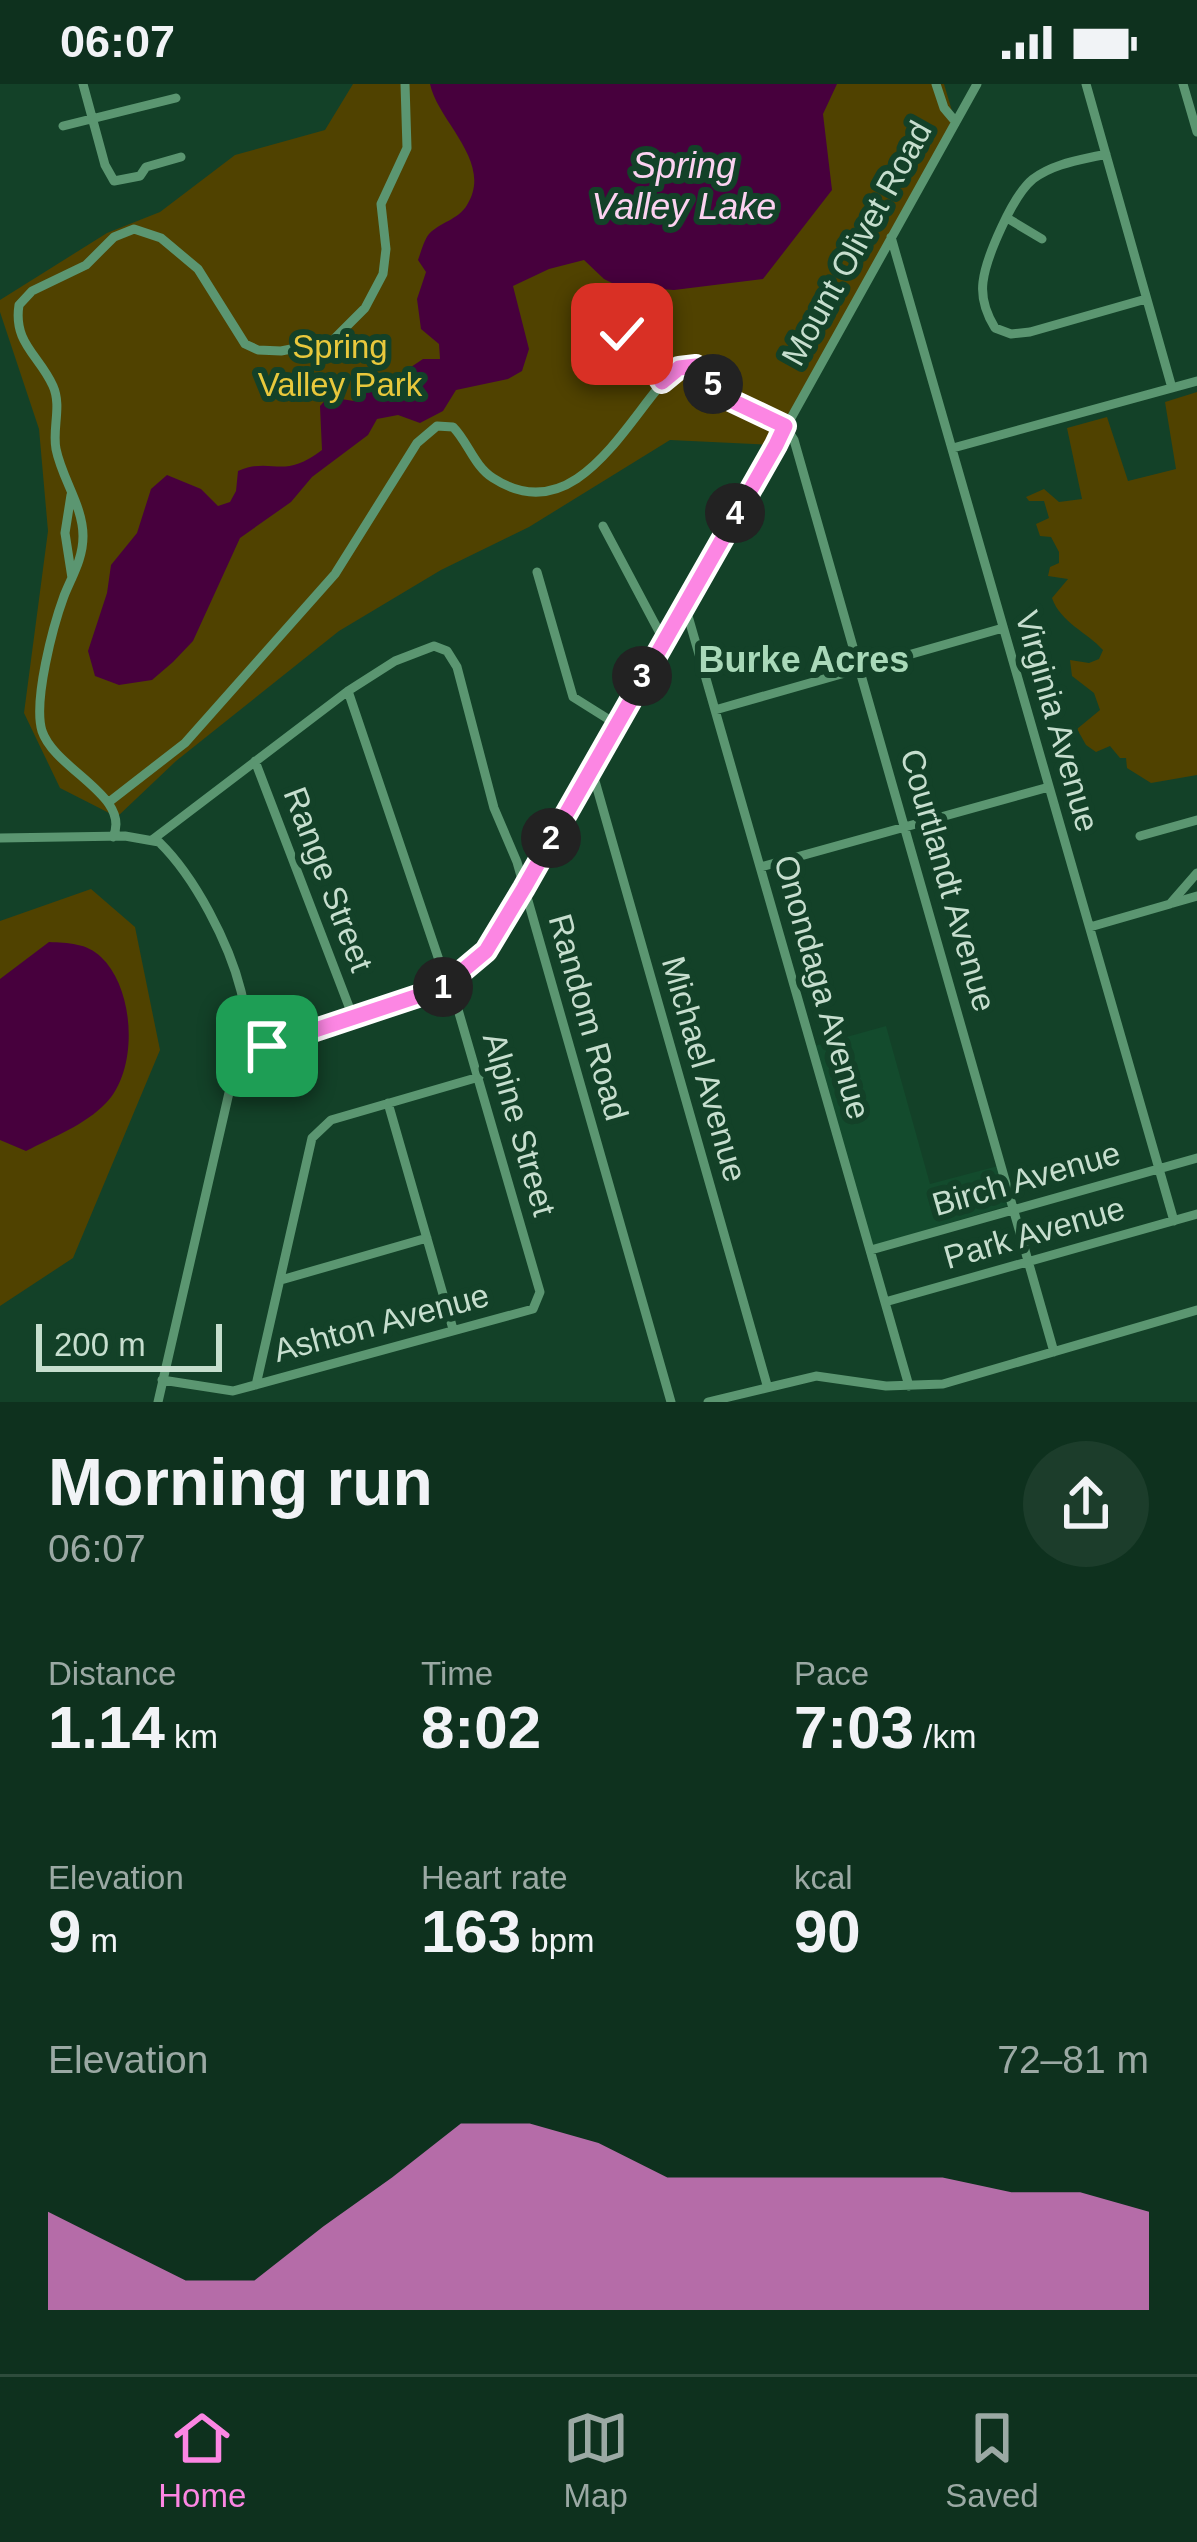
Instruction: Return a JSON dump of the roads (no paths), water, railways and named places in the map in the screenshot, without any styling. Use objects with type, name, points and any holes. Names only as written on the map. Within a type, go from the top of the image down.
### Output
[{"type":"street","points":[[83,84],[114,182],[182,157]]},
{"type":"street","points":[[113,837],[117,817],[110,802],[60,760],[40,720],[52,642],[79,565],[83,536],[79,508],[56,446],[53,386],[20,338],[17,311],[22,300],[78,271],[114,237],[134,229],[161,238],[198,269],[244,344],[281,351],[332,341],[364,308],[382,274],[386,249],[381,204],[406,148],[405,84]]},
{"type":"street","points":[[936,84],[955,122]]},
{"type":"street","name":"Mount Olivet Road","points":[[254,1055],[277,1041],[422,996],[450,982],[486,951],[977,84]]},
{"type":"street","points":[[1086,84],[1172,388]]},
{"type":"street","points":[[1183,84],[1197,132]]},
{"type":"street","points":[[63,126],[176,98]]},
{"type":"street","points":[[1106,154],[1059,165],[1034,178],[1017,197],[983,282],[986,310],[1000,331],[1030,332],[1146,299]]},
{"type":"street","points":[[1006,218],[1042,238]]},
{"type":"street","name":"Virginia Avenue","points":[[891,237],[1174,1221]]},
{"type":"street","points":[[644,356],[662,382]]},
{"type":"street","points":[[110,802],[174,754],[288,629],[346,558],[412,449],[432,429],[442,424],[453,427],[485,471],[504,484],[525,489],[571,482],[597,465],[662,382],[679,368],[696,366],[726,398],[785,426]]},
{"type":"street","points":[[953,448],[1197,381]]},
{"type":"street","name":"Courtlandt Avenue","points":[[785,426],[794,440],[861,669],[1054,1352]]},
{"type":"street","points":[[71,495],[65,533],[72,578]]},
{"type":"street","points":[[603,526],[663,639]]},
{"type":"street","points":[[537,572],[573,697],[616,724]]},
{"type":"street","name":"Onondaga Avenue","points":[[684,602],[909,1386]]},
{"type":"street","points":[[715,710],[1003,628]]},
{"type":"street","name":"Random Road","points":[[348,691],[411,653],[434,646],[446,651],[457,667],[494,808],[524,888],[670,1402]]},
{"type":"street","points":[[152,840],[348,691]]},
{"type":"street","name":"Alpine Street","points":[[348,691],[450,982],[540,1292],[538,1301]]},
{"type":"street","name":"Range Street","points":[[255,761],[353,1017]]},
{"type":"street","name":"Michael Avenue","points":[[591,767],[767,1385]]},
{"type":"street","points":[[761,867],[1049,787]]},
{"type":"street","points":[[1140,836],[1197,820]]},
{"type":"street","points":[[0,838],[113,837],[152,840],[165,847],[216,930],[241,990],[244,1032],[254,1055],[238,1072],[226,1096],[158,1402]]},
{"type":"street","points":[[1170,904],[1197,873]]},
{"type":"street","points":[[1090,927],[1197,896]]},
{"type":"street","points":[[256,1385],[312,1138],[331,1120],[479,1077]]},
{"type":"street","points":[[388,1103],[453,1329]]},
{"type":"street","name":"Birch Avenue","points":[[871,1250],[1197,1158]]},
{"type":"street","name":"Park Avenue","points":[[885,1302],[1197,1214]]},
{"type":"street","points":[[281,1280],[427,1238]]},
{"type":"street","name":"Ashton Avenue","points":[[162,1380],[222,1391],[256,1385],[533,1309],[538,1301]]},
{"type":"street","points":[[707,1402],[816,1376],[909,1386],[944,1384],[1197,1310]]},
{"type":"water","name":"Spring Valley Lake","points":[[430,84],[837,84],[823,114],[832,190],[763,279],[674,290],[618,286],[584,260],[513,286],[529,349],[522,371],[508,379],[456,390],[443,411],[420,423],[398,415],[377,419],[368,435],[312,477],[291,502],[240,538],[193,641],[173,662],[152,680],[119,685],[95,676],[88,651],[111,565],[137,533],[151,489],[167,475],[201,489],[218,506],[230,502],[238,471],[297,464],[322,450],[320,406],[334,391],[341,399],[354,401],[374,382],[399,375],[423,359],[440,359],[439,344],[421,329],[417,299],[426,272],[418,260],[429,234],[467,205],[474,173]]},
{"type":"water","points":[[49,942],[90,949],[112,971],[126,1008],[128,1050],[117,1088],[98,1111],[26,1151],[0,1140],[0,979]]},
{"type":"district","name":"Burke Acres","points":[[804,659]]},
{"type":"park label","name":"Spring Valley Park","points":[[340,365]]}]
